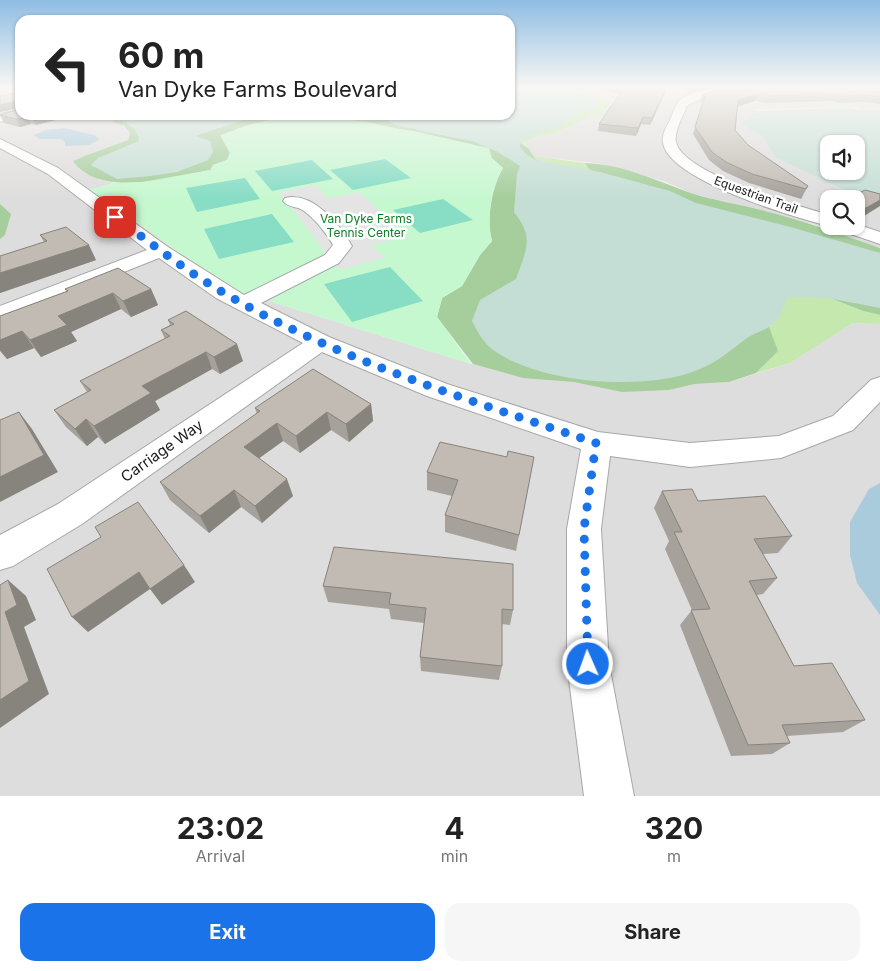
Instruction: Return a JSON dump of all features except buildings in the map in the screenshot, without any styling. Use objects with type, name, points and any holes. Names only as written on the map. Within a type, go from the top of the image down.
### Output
[{"type":"street","name":"Equestrian Trail","points":[[674,124],[668,138],[671,149],[681,161],[703,175],[737,190],[820,218]]},
{"type":"street","points":[[0,143],[54,172],[162,251],[224,293],[320,342],[437,390],[596,443],[690,455],[781,448],[843,423],[880,386]]},
{"type":"street","points":[[245,303],[332,258],[343,246],[336,234],[310,206],[291,202]]},
{"type":"street","points":[[865,233],[880,238]]},
{"type":"street","points":[[0,314],[162,251]]},
{"type":"street","name":"Carriage Way","points":[[0,554],[70,514],[320,342]]},
{"type":"street","points":[[596,443],[584,529],[588,664],[609,796]]},
{"type":"shaded area","points":[[0,124],[120,124],[130,133],[128,140],[87,155],[99,180],[114,183],[88,190],[151,232],[224,287],[471,364],[574,382],[669,390],[695,384],[729,382],[790,363],[853,323],[880,324],[880,796],[0,796]]},
{"type":"shaded area","points":[[128,124],[231,124],[195,136],[210,141],[213,152],[208,160],[177,172],[117,179],[91,165],[98,158],[139,141],[136,131]]},
{"type":"shaded area","points":[[394,124],[562,124],[521,139],[520,147],[526,154],[536,160],[600,172],[670,191],[696,203],[794,228],[880,253],[880,308],[828,298],[788,297],[778,318],[771,325],[750,336],[713,363],[678,376],[652,380],[623,382],[564,377],[512,361],[492,349],[483,340],[472,321],[480,300],[516,279],[523,260],[527,244],[525,229],[514,212],[517,174],[520,166],[498,152],[472,141]]},
{"type":"shaded area","points":[[574,124],[786,124],[820,140],[820,180],[865,180],[865,170],[880,168],[880,248],[844,235],[865,235],[865,190],[820,190],[820,227],[694,194],[664,181],[596,163],[533,156],[529,149],[520,144],[539,136],[553,134]]},
{"type":"shaded area","points":[[743,124],[880,124],[880,198],[865,194],[865,190],[847,190],[824,180],[865,180],[865,135],[820,135],[820,178],[777,158],[767,142],[758,133]]},
{"type":"shaded area","points":[[64,128],[94,135],[100,139],[89,145],[65,146],[65,142],[61,139],[39,139],[34,135],[46,130]]},
{"type":"shaded area","points":[[315,185],[328,198],[359,192],[408,236],[372,245],[384,258],[339,270],[279,192]]},
{"type":"shaded area","points":[[880,483],[880,615],[857,583],[850,555],[850,522],[869,489]]},
{"type":"green space","points":[[119,124],[254,124],[221,136],[230,153],[227,160],[213,165],[211,170],[157,180],[118,182],[100,179],[85,173],[73,161],[128,140],[130,133],[124,126]]},
{"type":"green space","name":"Van Dyke Farms Tennis Center","points":[[253,124],[377,124],[489,148],[492,158],[503,168],[495,184],[491,203],[490,232],[492,241],[480,255],[462,286],[442,298],[437,317],[471,364],[224,287],[151,232],[88,190],[114,183],[143,182],[210,170],[213,165],[227,160],[230,153],[220,135]]},
{"type":"green space","points":[[368,124],[493,124],[529,149],[536,160],[551,164],[763,311],[778,351],[756,373],[729,382],[695,384],[669,390],[622,392],[574,382],[523,378],[473,364],[437,317],[442,298],[462,286],[480,255],[492,241],[490,232],[491,203],[503,168],[474,145],[413,131]]},
{"type":"green space","points":[[513,124],[574,124],[553,134],[539,136],[520,144]]},
{"type":"green space","points":[[533,156],[585,163],[589,169],[787,281],[863,311],[880,315],[880,324],[853,323],[790,363],[756,373],[778,350]]},
{"type":"green space","points":[[385,159],[411,178],[353,190],[330,170]]},
{"type":"green space","points":[[312,160],[333,179],[272,191],[255,171]]},
{"type":"green space","points":[[585,163],[627,170],[694,194],[820,227],[820,235],[844,235],[880,248],[880,315],[863,311],[787,281],[589,169]]},
{"type":"green space","points":[[245,178],[260,199],[197,212],[186,188]]},
{"type":"green space","points":[[443,199],[473,220],[420,233],[393,210]]},
{"type":"green space","points":[[0,204],[11,214],[5,235],[0,239]]},
{"type":"green space","points":[[272,214],[294,242],[219,259],[204,229]]},
{"type":"green space","points":[[390,267],[423,301],[352,322],[324,284]]},
{"type":"route","points":[[115,217],[224,293],[320,342],[437,390],[596,443],[584,529],[588,664]]}]
